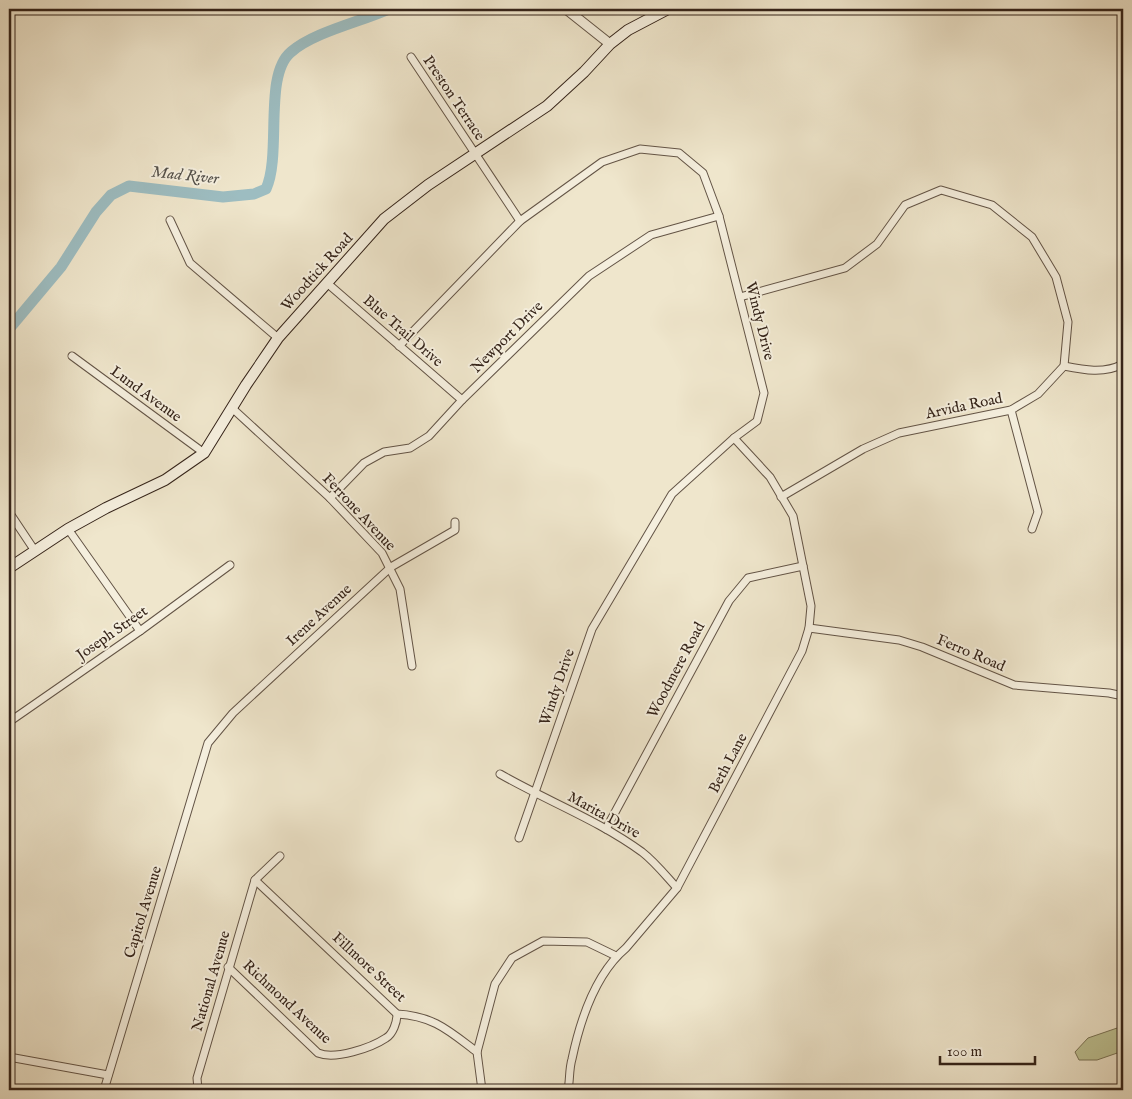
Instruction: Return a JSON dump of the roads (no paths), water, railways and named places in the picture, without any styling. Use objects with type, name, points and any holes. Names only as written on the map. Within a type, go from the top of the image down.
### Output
[{"type":"main road","name":"Woodtick Road","points":[[9,568],[68,529],[106,508],[165,480],[204,453],[278,338],[384,219],[428,185],[547,106],[584,72],[610,44],[642,21],[668,9]]},
{"type":"street","points":[[566,9],[610,44]]},
{"type":"street","name":"Preston Terrace","points":[[411,57],[520,221]]},
{"type":"street","name":"Windy Drive","points":[[399,346],[520,221],[602,162],[640,149],[679,153],[703,173],[719,216],[764,393],[757,421],[734,438],[672,494],[592,629],[519,838]]},
{"type":"street","points":[[740,297],[845,268],[877,244],[905,205],[941,190],[992,205],[1032,237],[1056,277],[1068,322],[1064,366],[1092,371],[1123,364]]},
{"type":"street","name":"Newport Drive","points":[[330,498],[364,463],[384,452],[410,448],[429,436],[462,400],[589,276],[651,235],[719,216]]},
{"type":"street","points":[[170,220],[190,263],[278,338]]},
{"type":"street","name":"Blue Trail Drive","points":[[327,283],[462,400]]},
{"type":"street","name":"Lund Avenue","points":[[72,356],[204,453]]},
{"type":"street","name":"Arvida Road","points":[[782,497],[863,449],[900,433],[1011,410],[1038,394],[1064,366]]},
{"type":"street","name":"Ferrone Avenue","points":[[232,408],[330,498],[382,553],[400,588],[412,666]]},
{"type":"street","points":[[1011,410],[1038,512],[1032,529]]},
{"type":"street","name":"Beth Lane","points":[[568,1090],[571,1061],[583,1017],[616,956],[678,888],[802,651],[810,628],[811,606],[793,516],[770,477],[734,438]]},
{"type":"street","points":[[9,512],[35,551]]},
{"type":"street","name":"Irene Avenue","points":[[208,743],[233,713],[390,568],[455,530],[455,522]]},
{"type":"street","points":[[68,529],[140,631]]},
{"type":"street","name":"Joseph Street","points":[[9,722],[140,631],[230,565]]},
{"type":"street","name":"Woodmere Road","points":[[606,829],[729,601],[748,578],[803,566]]},
{"type":"street","name":"Ferro Road","points":[[810,628],[899,640],[922,647],[1014,685],[1109,693],[1123,696]]},
{"type":"street","name":"Capitol Avenue","points":[[104,1090],[208,743]]},
{"type":"street","points":[[500,774],[534,794]]},
{"type":"street","name":"Marita Drive","points":[[534,794],[606,829],[643,854],[678,888]]},
{"type":"street","points":[[255,880],[280,856]]},
{"type":"street","name":"National Avenue","points":[[198,1090],[197,1078],[228,966],[255,880]]},
{"type":"street","name":"Fillmore Street","points":[[255,880],[397,1014],[418,1015],[436,1022],[477,1052]]},
{"type":"street","points":[[482,1090],[477,1052],[495,984],[512,958],[543,941],[587,942],[616,956]]},
{"type":"street","name":"Richmond Avenue","points":[[228,966],[318,1052],[326,1056],[352,1052],[388,1038],[397,1022],[397,1014]]},
{"type":"street","points":[[9,1057],[108,1076]]},
{"type":"waterway","name":"Mad River","points":[[9,329],[61,267],[96,212],[111,195],[129,186],[223,197],[254,194],[266,189],[271,174],[273,156],[275,96],[283,63],[291,52],[312,39],[389,9]]}]
